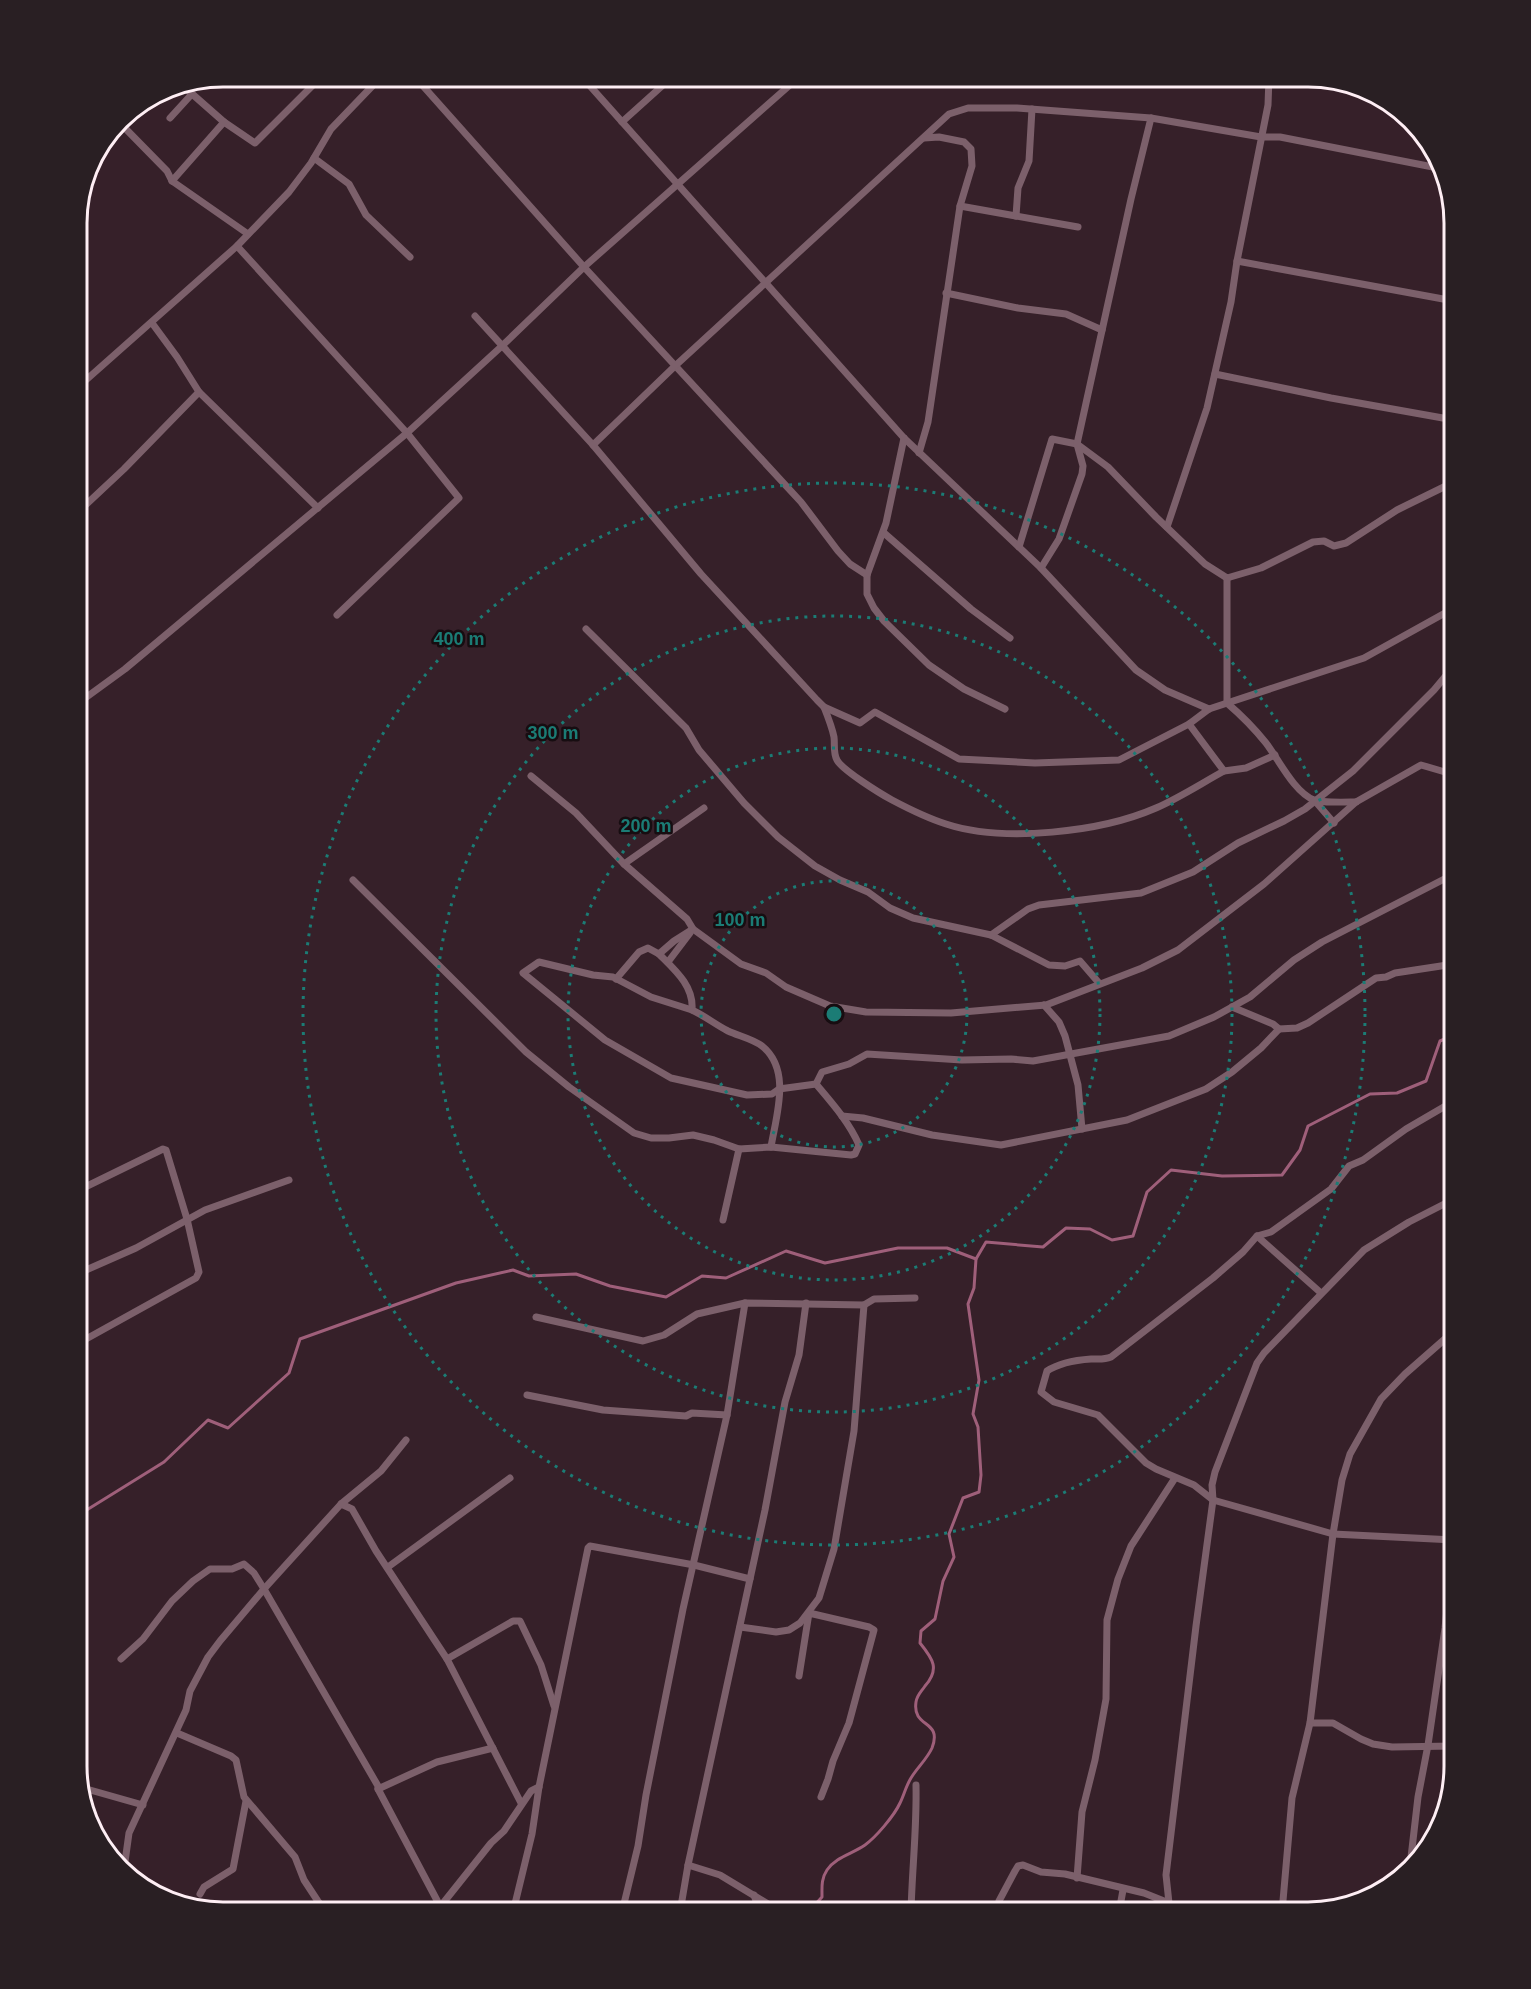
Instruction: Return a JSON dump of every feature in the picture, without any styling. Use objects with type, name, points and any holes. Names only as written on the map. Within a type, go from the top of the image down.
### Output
[{"type":"street","points":[[188,92],[224,122],[255,143],[310,87]]},
{"type":"street","points":[[87,379],[237,246],[289,192],[332,129],[371,87]]},
{"type":"street","points":[[425,87],[584,267],[801,501],[844,558],[857,570],[867,575]]},
{"type":"street","points":[[591,87],[904,438],[1041,568],[1136,670],[1166,690],[1209,710]]},
{"type":"street","points":[[622,122],[661,87]]},
{"type":"street","points":[[87,697],[125,669],[407,433],[584,267],[788,87]]},
{"type":"street","points":[[1167,527],[1207,408],[1215,374],[1268,105],[1269,87]]},
{"type":"street","points":[[170,118],[191,95]]},
{"type":"street","points":[[593,445],[675,366],[949,114],[962,109],[1032,109],[1151,118],[1260,137],[1280,137],[1432,167]]},
{"type":"street","points":[[1016,216],[1018,188],[1029,161],[1032,109]]},
{"type":"street","points":[[1041,568],[1059,539],[1082,474],[1083,465],[1077,444],[1151,118]]},
{"type":"street","points":[[172,181],[224,122]]},
{"type":"street","points":[[125,129],[167,171],[172,181],[248,234]]},
{"type":"street","points":[[919,453],[927,422],[960,206],[972,166],[971,149],[964,142],[939,137],[924,138]]},
{"type":"street","points":[[314,158],[349,184],[366,214],[410,257]]},
{"type":"street","points":[[960,206],[1078,227]]},
{"type":"street","points":[[237,246],[407,433],[459,498],[337,615]]},
{"type":"street","points":[[1237,261],[1444,299]]},
{"type":"street","points":[[946,293],[1018,308],[1066,314],[1102,330]]},
{"type":"street","points":[[475,316],[593,445],[701,574],[824,707],[840,763],[879,793],[920,815],[947,825],[976,831],[1033,833],[1076,830],[1156,808],[1224,771],[1246,768],[1275,755]]},
{"type":"street","points":[[152,323],[199,392],[318,508]]},
{"type":"street","points":[[1215,374],[1444,418]]},
{"type":"street","points":[[87,504],[199,392]]},
{"type":"street","points":[[904,438],[884,533],[867,575],[867,594],[874,608],[900,638],[929,665],[964,689],[1005,709]]},
{"type":"street","points":[[1019,547],[1052,439],[1077,444],[1108,467],[1205,564],[1227,578],[1261,568],[1313,542],[1324,541],[1334,546],[1346,543],[1397,510],[1444,487]]},
{"type":"street","points":[[884,533],[971,609],[1010,638]]},
{"type":"street","points":[[1227,578],[1227,703],[1248,722],[1299,789],[1315,801],[1334,823]]},
{"type":"street","points":[[824,707],[860,723],[875,712],[959,759],[1035,763],[1119,760],[1189,724],[1209,710],[1364,658],[1444,614]]},
{"type":"street","points":[[586,629],[686,728],[699,750],[744,803],[778,837],[816,866],[868,892],[900,913],[928,922],[991,935],[1049,965],[1065,966],[1080,961],[1099,984]]},
{"type":"street","points":[[991,935],[1028,909],[1039,905],[1123,895],[1156,887],[1193,872],[1238,843],[1284,821],[1315,801],[1370,754],[1444,679]]},
{"type":"street","points":[[1189,724],[1224,771]]},
{"type":"street","points":[[531,776],[576,813],[624,864],[687,919],[693,929],[741,964],[766,973],[786,987],[830,1006],[866,1012],[951,1012],[1044,1005],[1142,968],[1178,950],[1264,884],[1356,802],[1421,765],[1444,772]]},
{"type":"street","points":[[1315,801],[1356,802]]},
{"type":"street","points":[[624,864],[704,808]]},
{"type":"street","points":[[353,880],[526,1052],[634,1133],[651,1138],[693,1135],[739,1149],[771,1147],[792,1151],[855,1154],[859,1145],[842,1116],[816,1084]]},
{"type":"street","points":[[816,1084],[822,1072],[849,1064],[867,1054],[962,1060],[1033,1061],[1169,1036],[1214,1017],[1250,997],[1294,960],[1322,942],[1444,880]]},
{"type":"street","points":[[659,954],[693,929]]},
{"type":"street","points":[[668,962],[693,929]]},
{"type":"street","points":[[616,979],[639,952],[648,948],[668,962],[690,987],[693,1000],[692,1010]]},
{"type":"street","points":[[771,1147],[779,1089],[780,1077],[775,1064],[762,1046],[727,1031],[700,1013],[645,995],[613,977],[593,975],[539,962],[523,973],[605,1040],[671,1078],[747,1095],[772,1094],[779,1089],[816,1084]]},
{"type":"street","points":[[1232,1007],[1273,1024],[1279,1029],[1297,1028],[1376,978],[1386,977],[1395,972],[1444,965]]},
{"type":"street","points":[[1044,1005],[1059,1022],[1071,1055],[1078,1085],[1082,1129]]},
{"type":"street","points":[[842,1116],[863,1118],[932,1135],[1001,1145],[1082,1129],[1127,1120],[1206,1089],[1232,1072],[1261,1048],[1279,1029]]},
{"type":"street","points":[[1444,1107],[1406,1129],[1364,1160],[1349,1166],[1331,1189],[1271,1232],[1257,1236],[1220,1272],[1107,1359],[1088,1359],[1047,1371],[1042,1385],[1043,1395],[1054,1401],[1098,1415],[1146,1462],[1175,1478],[1194,1485],[1213,1500],[1333,1534],[1444,1539]]},
{"type":"street","points":[[87,1185],[163,1149],[167,1152],[199,1269],[198,1276],[87,1338]]},
{"type":"street","points":[[723,1220],[739,1149]]},
{"type":"street","points":[[87,1270],[136,1248],[187,1219],[288,1180]]},
{"type":"street","points":[[1169,1902],[1166,1875],[1215,1472],[1257,1363],[1320,1293],[1364,1250],[1409,1222],[1444,1204]]},
{"type":"street","points":[[1257,1236],[1320,1293]]},
{"type":"street","points":[[536,1317],[644,1341],[664,1335],[697,1314],[745,1303],[864,1305],[874,1299],[915,1298]]},
{"type":"street","points":[[624,1902],[638,1846],[683,1609],[727,1415],[745,1303]]},
{"type":"street","points":[[682,1902],[785,1402],[799,1355],[806,1303]]},
{"type":"street","points":[[740,1627],[783,1632],[794,1627],[809,1613],[819,1598],[834,1549],[854,1431],[864,1305]]},
{"type":"street","points":[[1283,1902],[1294,1782],[1310,1723],[1333,1534],[1342,1480],[1350,1454],[1381,1399],[1405,1374],[1444,1340]]},
{"type":"street","points":[[527,1395],[603,1410],[686,1416],[692,1413],[727,1415]]},
{"type":"street","points":[[125,1860],[129,1833],[177,1733],[190,1691],[208,1657],[264,1589],[341,1504],[381,1471],[406,1440]]},
{"type":"street","points":[[388,1567],[510,1478]]},
{"type":"street","points":[[1077,1878],[1082,1812],[1095,1760],[1106,1699],[1107,1620],[1118,1579],[1131,1546],[1175,1478]]},
{"type":"street","points":[[341,1504],[352,1509],[376,1551],[447,1659],[522,1803]]},
{"type":"street","points":[[515,1902],[532,1834],[539,1787],[588,1548],[590,1546],[694,1565],[750,1579]]},
{"type":"street","points":[[121,1659],[143,1640],[179,1593],[210,1569],[232,1569],[244,1564],[254,1572],[378,1786],[434,1902]]},
{"type":"street","points":[[800,1676],[809,1613]]},
{"type":"street","points":[[809,1613],[869,1627],[874,1632],[849,1723],[821,1797]]},
{"type":"street","points":[[447,1659],[513,1621],[520,1621],[542,1665],[555,1708]]},
{"type":"street","points":[[1411,1854],[1444,1626]]},
{"type":"street","points":[[1310,1723],[1332,1723],[1373,1744],[1392,1747],[1444,1746]]},
{"type":"street","points":[[177,1733],[236,1760],[246,1801],[295,1857],[304,1880],[318,1902]]},
{"type":"street","points":[[378,1789],[437,1762],[493,1748]]},
{"type":"street","points":[[911,1902],[917,1818],[916,1785]]},
{"type":"street","points":[[444,1902],[491,1843],[504,1831],[531,1791],[539,1787]]},
{"type":"street","points":[[89,1790],[143,1805]]},
{"type":"street","points":[[200,1894],[204,1887],[234,1866],[246,1801]]},
{"type":"street","points":[[688,1865],[720,1875],[767,1902]]},
{"type":"street","points":[[999,1902],[1017,1866],[1023,1865],[1041,1872],[1065,1874],[1123,1890],[1144,1893],[1166,1902]]},
{"type":"street","points":[[1121,1902],[1123,1890]]},
{"type":"street","points":[[754,1896],[756,1902]]},
{"type":"waterway","points":[[87,1510],[164,1462],[208,1420],[228,1428],[289,1373],[300,1339],[456,1283],[513,1270],[529,1276],[576,1274],[610,1286],[666,1297],[702,1276],[726,1278],[786,1251],[825,1263],[898,1248],[947,1248],[976,1259],[986,1242],[1043,1247],[1066,1228],[1090,1229],[1112,1240],[1133,1236],[1147,1192],[1171,1170],[1222,1176],[1282,1175],[1300,1150],[1308,1126],[1370,1094],[1397,1093],[1426,1081],[1440,1041],[1444,1039]]},
{"type":"waterway","points":[[817,1902],[822,1897],[823,1880],[827,1870],[840,1859],[865,1845],[884,1826],[897,1808],[911,1778],[932,1748],[934,1732],[918,1717],[916,1711],[917,1697],[930,1680],[933,1669],[931,1659],[920,1643],[921,1631],[935,1619],[943,1581],[954,1557],[949,1534],[963,1498],[979,1492],[981,1475],[978,1427],[973,1414],[979,1380],[968,1304],[974,1288],[976,1259]]}]
